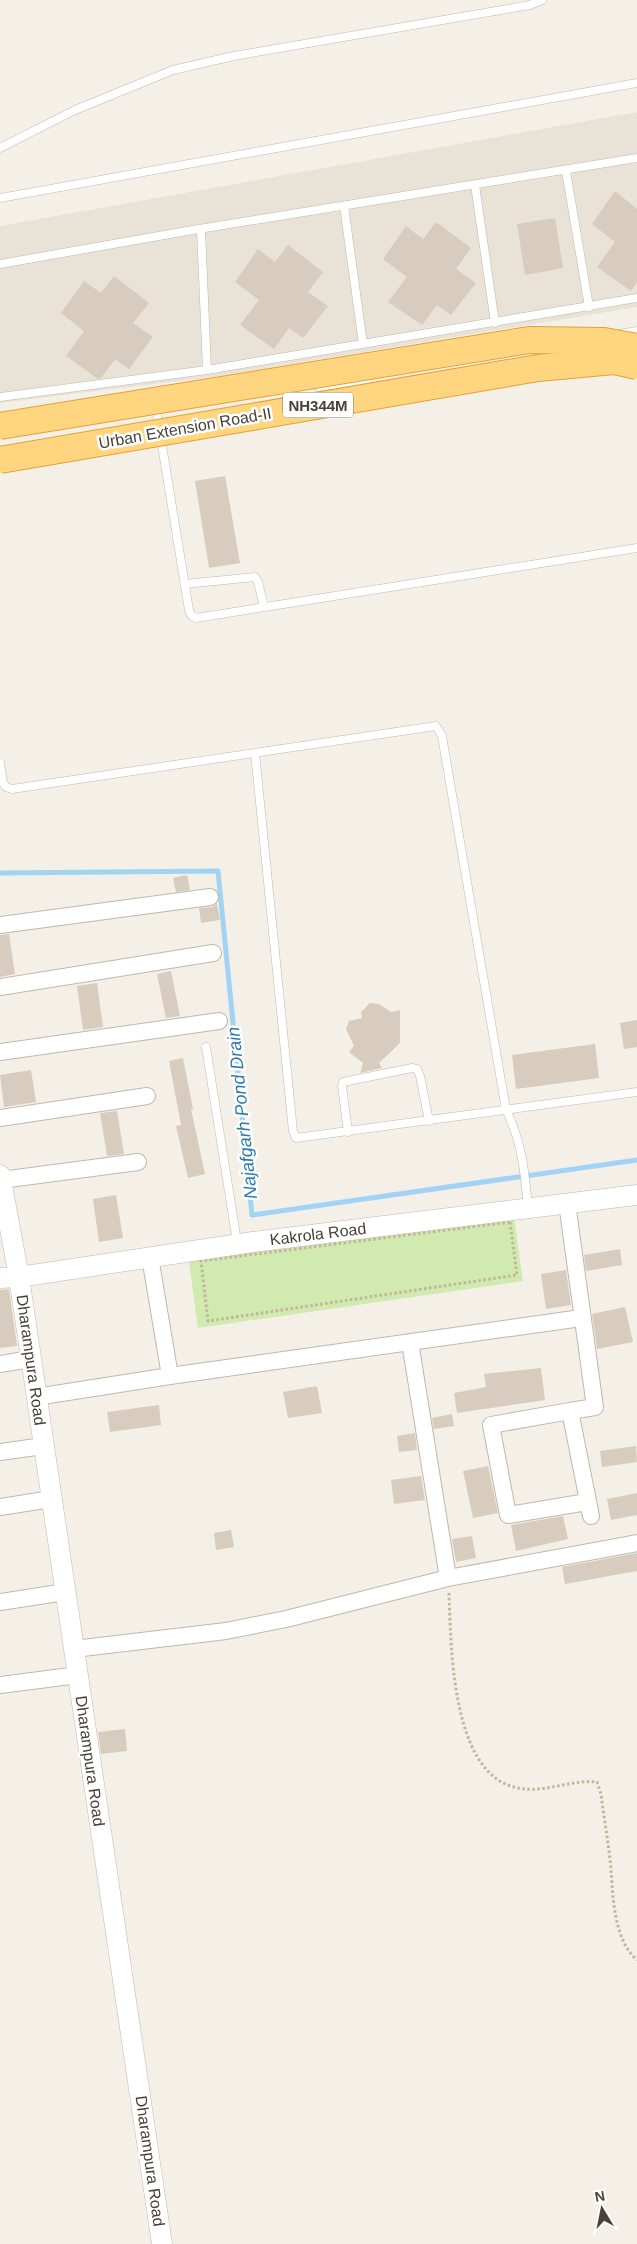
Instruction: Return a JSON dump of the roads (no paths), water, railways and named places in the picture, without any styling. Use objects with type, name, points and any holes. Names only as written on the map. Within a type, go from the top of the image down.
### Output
[{"type":"highway","name":"Urban Extension Road-II","points":[[0,426],[529,340],[604,341],[637,347]]},
{"type":"highway","name":"Urban Extension Road-II","points":[[0,460],[538,368],[614,361],[637,366]]},
{"type":"street","points":[[0,925],[210,897]]},
{"type":"street","points":[[0,987],[213,953]]},
{"type":"street","points":[[0,1052],[219,1021]]},
{"type":"street","points":[[0,1118],[146,1096]]},
{"type":"street","points":[[1,1187],[138,1162]]},
{"type":"street","name":"Dharampura Road","points":[[1,1187],[9,1278],[30,1358],[44,1446],[162,2244]]},
{"type":"street","name":"Kakrola Road","points":[[9,1278],[238,1244],[637,1195]]},
{"type":"street","points":[[567,1203],[595,1407],[570,1411],[491,1425],[508,1515],[589,1509],[570,1411]]},
{"type":"street","points":[[150,1257],[170,1376]]},
{"type":"street","points":[[36,1397],[170,1376],[582,1318]]},
{"type":"street","points":[[410,1342],[448,1578]]},
{"type":"street","points":[[0,1364],[30,1358]]},
{"type":"street","points":[[0,1452],[44,1446]]},
{"type":"street","points":[[0,1507],[51,1499]]},
{"type":"street","points":[[74,1648],[189,1636],[235,1629],[286,1619],[448,1578],[637,1543]]},
{"type":"street","points":[[0,1602],[65,1592]]},
{"type":"street","points":[[0,1685],[78,1675]]},
{"type":"lane","points":[[0,148],[75,110],[174,70],[243,55],[530,5],[542,0]]},
{"type":"lane","points":[[0,198],[637,83]]},
{"type":"lane","points":[[0,264],[201,229],[637,158]]},
{"type":"lane","points":[[566,171],[589,307]]},
{"type":"lane","points":[[475,185],[495,323]]},
{"type":"lane","points":[[344,206],[363,344]]},
{"type":"lane","points":[[201,229],[207,370]]},
{"type":"lane","points":[[0,397],[207,370],[637,298]]},
{"type":"lane","points":[[541,348],[637,331]]},
{"type":"lane","points":[[311,388],[378,377]]},
{"type":"lane","points":[[0,431],[166,408]]},
{"type":"lane","points":[[156,409],[185,584],[191,615],[196,618],[637,548]]},
{"type":"lane","points":[[185,584],[255,577],[264,607]]},
{"type":"lane","points":[[0,763],[3,783],[6,787],[12,789],[436,726],[440,731],[506,1110],[514,1124],[523,1157],[528,1208]]},
{"type":"lane","points":[[255,753],[293,1131],[296,1138],[302,1139],[637,1092]]},
{"type":"lane","points":[[206,1047],[238,1244]]},
{"type":"lane","points":[[348,1132],[342,1086],[344,1082],[412,1068],[417,1070],[420,1076],[429,1121]]},
{"type":"waterway","name":"Najafgarh Pond Drain","points":[[0,873],[218,871],[252,1215],[637,1160]]}]
